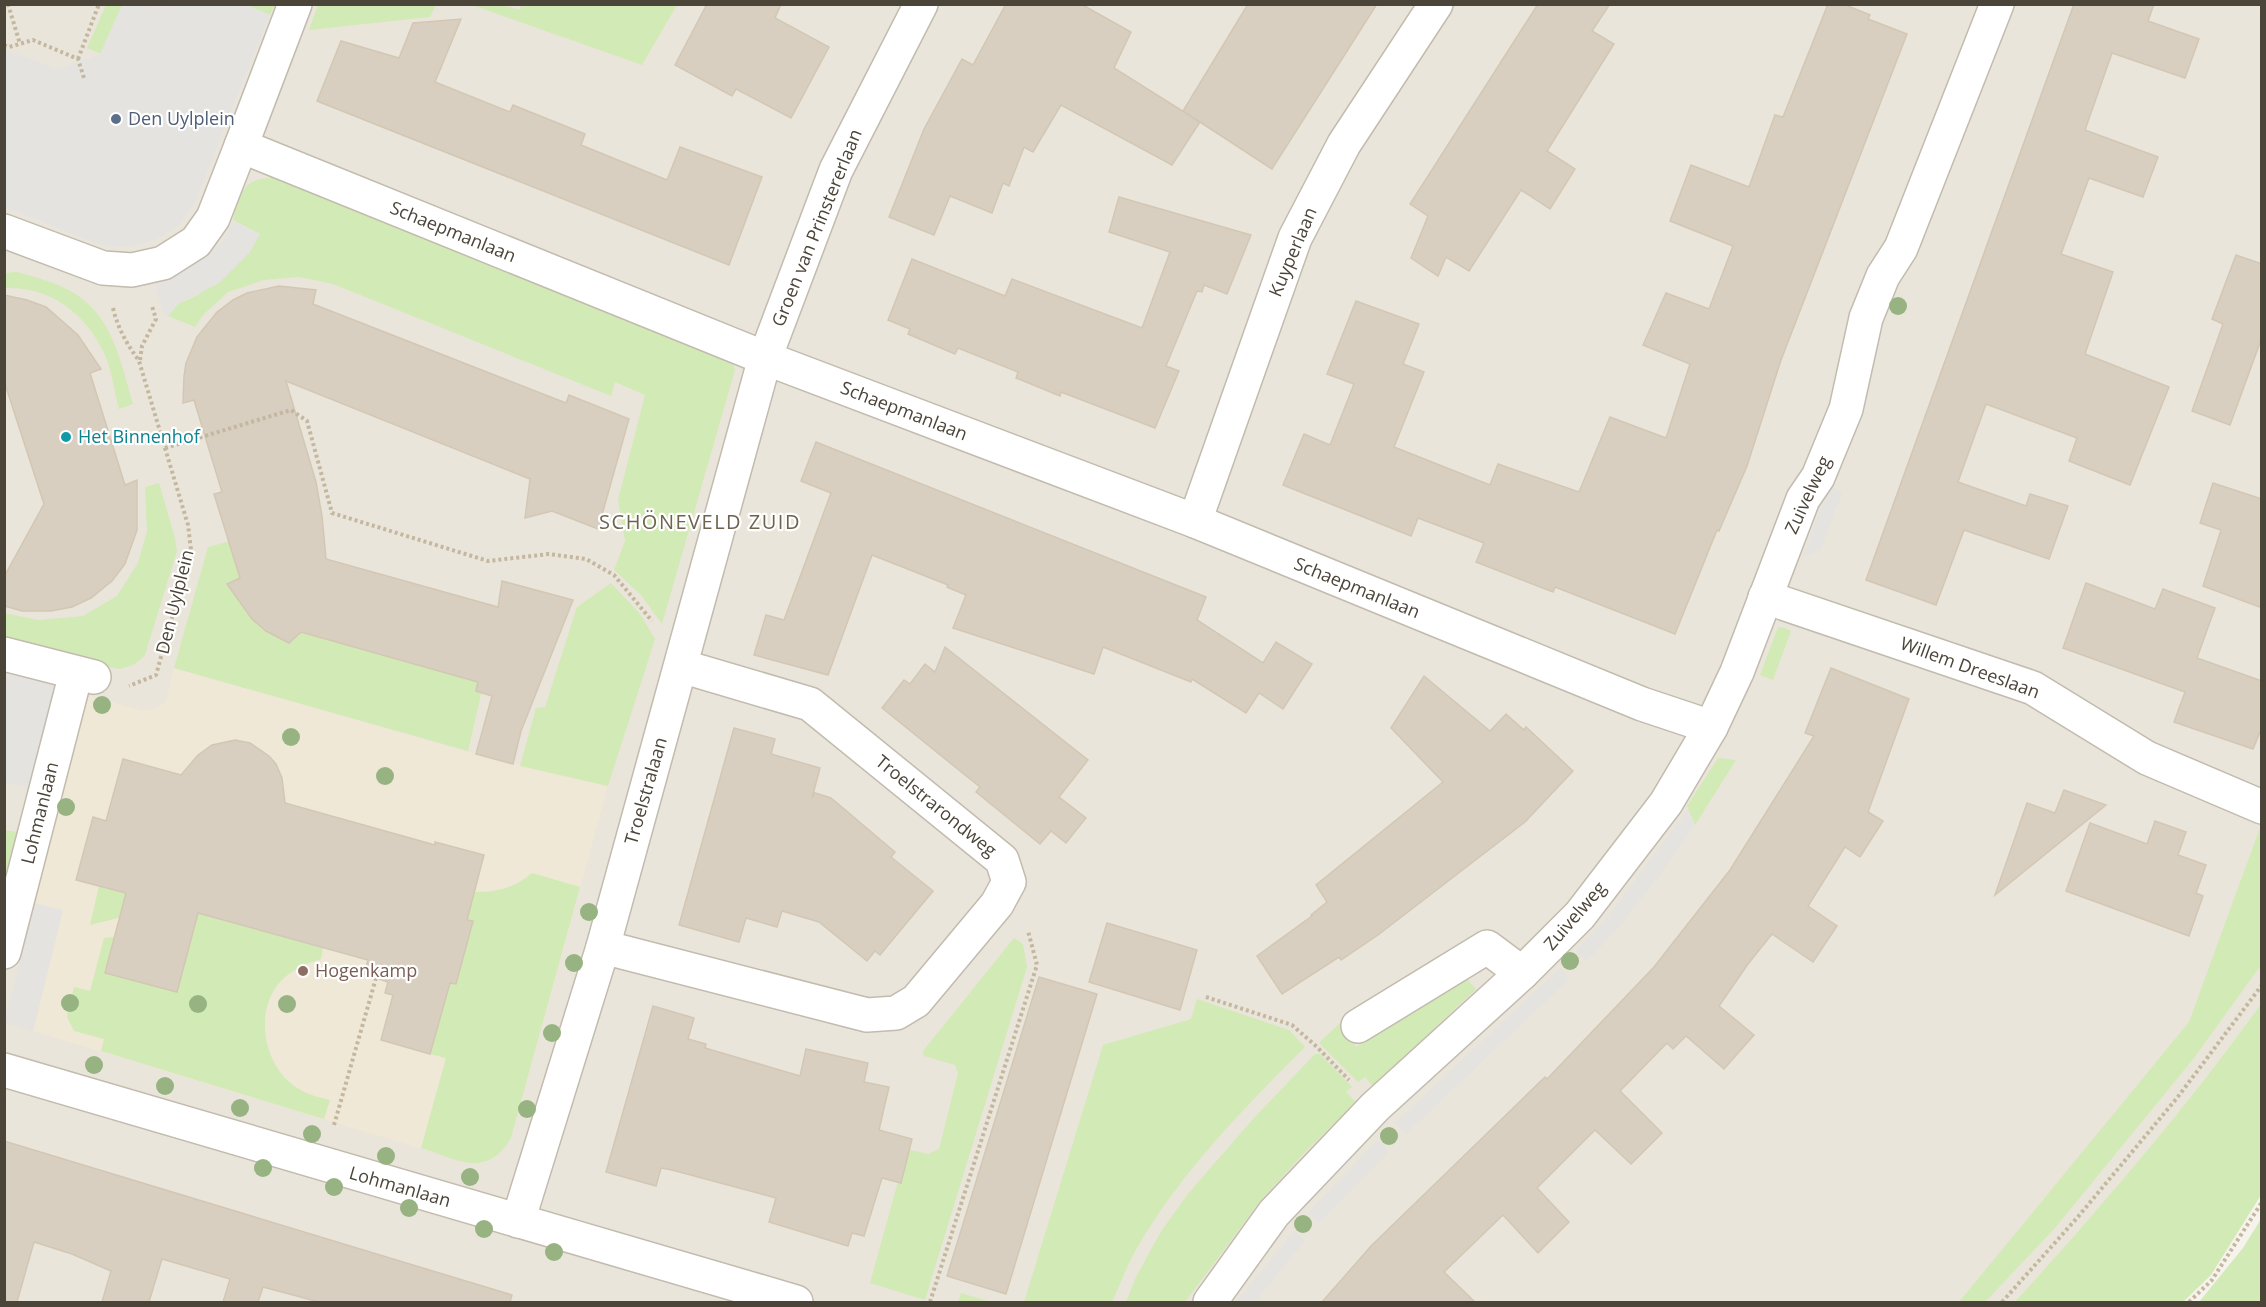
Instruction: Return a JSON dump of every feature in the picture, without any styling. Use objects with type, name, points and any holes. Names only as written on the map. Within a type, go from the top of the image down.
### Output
[{"type":"street","points":[[4,231],[103,268],[132,270],[163,263],[196,242],[213,218],[295,4]]},
{"type":"street","name":"Groen van Prinstererlaan","points":[[765,358],[836,170],[921,4]]},
{"type":"street","name":"Kuyperlaan","points":[[1195,521],[1294,238],[1344,144],[1436,4]]},
{"type":"street","name":"Zuivelweg","points":[[1210,1302],[1274,1213],[1375,1107],[1522,973],[1580,915],[1659,812],[1711,727],[1737,672],[1803,499],[1818,477],[1846,409],[1866,318],[1883,276],[1901,248],[1997,4]]},
{"type":"street","name":"Schaepmanlaan","points":[[241,146],[765,358],[1195,521],[1642,704],[1711,727]]},
{"type":"street","name":"Troelstralaan","points":[[518,1221],[603,947],[765,358]]},
{"type":"street","name":"Willem Dreeslaan","points":[[1766,597],[2033,688],[2147,758],[2262,807]]},
{"type":"street","points":[[4,654],[85,675]]},
{"type":"street","name":"Troelstrarondweg","points":[[603,947],[867,1016],[896,1013],[916,1001],[998,904],[1009,882],[1002,860],[810,704],[681,666]]},
{"type":"street","name":"Lohmanlaan","points":[[4,952],[85,675]]},
{"type":"street","points":[[1358,1026],[1487,947],[1522,973]]},
{"type":"street","name":"Lohmanlaan","points":[[4,1070],[796,1302]]},
{"type":"path","points":[[8,4],[20,44]]},
{"type":"path","points":[[84,78],[78,59],[99,4]]},
{"type":"path","points":[[4,45],[9,47],[33,40],[78,59]]},
{"type":"path","name":"Den Uylplein","points":[[85,675],[131,687],[156,675],[191,550],[188,525],[140,361],[127,344],[118,325],[103,268]]},
{"type":"path","points":[[140,361],[142,346],[156,319],[141,268]]},
{"type":"path","points":[[165,448],[291,410],[307,421],[332,513],[488,561],[549,554],[586,559],[614,575],[645,610],[681,666]]},
{"type":"path","points":[[930,1302],[1037,965],[1028,931]]},
{"type":"path","points":[[322,1164],[376,978]]},
{"type":"path","points":[[2002,1302],[2077,1218],[2179,1095],[2262,985]]},
{"type":"path","points":[[1206,997],[1292,1026],[1317,1047],[1375,1107]]},
{"type":"path","points":[[2189,1302],[2212,1280],[2262,1202]]},
{"type":"shaded area","points":[[5,5],[2261,5],[2261,1050],[2073,1302],[5,1302]]},
{"type":"shaded area","name":"Den Uylplein","points":[[122,5],[149,5],[161,9],[163,5],[247,5],[270,15],[194,205],[177,227],[157,239],[134,246],[111,247],[92,242],[5,207],[4,49],[57,69],[100,54]]},
{"type":"shaded area","points":[[233,220],[260,234],[250,252],[219,283],[178,304],[168,316],[164,314],[153,279],[207,255],[223,241]]},
{"type":"shaded area","points":[[1829,486],[1843,492],[1820,551],[1802,558]]},
{"type":"shaded area","name":"Hogenkamp","points":[[174,668],[476,754],[608,786],[511,1138],[497,1156],[484,1163],[465,1162],[33,1031],[63,911],[34,903],[88,695],[142,711],[155,709],[166,702]]},
{"type":"shaded area","points":[[4,673],[59,687],[34,789],[5,782]]},
{"type":"shaded area","points":[[1688,809],[1695,825],[1618,928],[1587,961],[1576,951],[1613,910]]},
{"type":"shaded area","points":[[34,903],[63,910],[33,1031],[5,1023],[5,1021]]},
{"type":"shaded area","points":[[1560,968],[1570,979],[1406,1134],[1395,1123]]},
{"type":"shaded area","points":[[1378,1140],[1389,1151],[1319,1223],[1308,1213]]},
{"type":"shaded area","points":[[1294,1231],[1305,1241],[1255,1302],[1236,1302]]},
{"type":"green space","points":[[318,4],[436,5],[430,17],[309,30]]},
{"type":"green space","points":[[522,4],[677,5],[642,65],[472,5],[504,5],[519,10]]},
{"type":"green space","points":[[106,5],[122,5],[101,54],[87,48]]},
{"type":"green space","points":[[247,5],[275,5],[270,15]]},
{"type":"green space","points":[[282,177],[733,363],[735,370],[662,624],[641,595],[614,570],[625,541],[618,500],[645,395],[615,382],[611,396],[333,284],[299,277],[264,280],[228,292],[203,315],[195,327],[168,316],[178,304],[198,295],[260,234],[233,220],[239,199],[247,186],[260,179]]},
{"type":"green space","points":[[17,272],[66,289],[81,298],[102,319],[115,346],[133,404],[119,409],[105,355],[88,327],[77,315],[51,297],[37,292],[5,288],[5,273]]},
{"type":"green space","points":[[159,483],[177,551],[145,655],[133,665],[118,669],[5,641],[4,613],[39,620],[83,616],[117,596],[138,563],[147,531],[145,487]]},
{"type":"green space","points":[[242,538],[489,660],[468,751],[174,668],[208,547]]},
{"type":"green space","points":[[611,583],[640,614],[655,639],[608,786],[520,766],[536,708],[545,707],[577,607]]},
{"type":"green space","points":[[1778,627],[1791,631],[1773,680],[1760,675]]},
{"type":"green space","points":[[1718,758],[1736,760],[1695,825],[1687,806]]},
{"type":"green space","points":[[2261,825],[2261,965],[2194,1058],[2055,1228],[1985,1302],[1959,1302],[2189,1022]]},
{"type":"green space","points":[[5,830],[22,833],[5,888]]},
{"type":"green space","points":[[532,873],[580,887],[511,1138],[502,1151],[492,1159],[471,1163],[459,1161],[421,1148],[446,1058],[430,1054],[474,892],[505,888]]},
{"type":"green space","points":[[99,886],[323,948],[321,959],[299,968],[280,982],[272,994],[265,1024],[270,1054],[277,1068],[287,1080],[306,1093],[330,1100],[324,1119],[101,1051],[104,1039],[74,1031],[67,1017],[74,987],[90,991],[104,938],[114,937],[186,956],[194,927],[138,913],[90,925]]},
{"type":"green space","points":[[1014,938],[1023,944],[1027,967],[925,1300],[870,1283],[907,1149],[928,1154],[939,1149],[958,1073],[955,1065],[924,1056],[923,1051]]},
{"type":"green space","points":[[1462,979],[1467,979],[1476,989],[1373,1086],[1365,1077],[1358,1082],[1319,1043],[1340,1023],[1356,1047]]},
{"type":"green space","points":[[1197,999],[1289,1030],[1305,1047],[1214,1142],[1173,1194],[1137,1248],[1112,1302],[1024,1302],[1103,1045],[1191,1019]]},
{"type":"green space","points":[[2261,1004],[2261,1195],[2211,1275],[2183,1302],[2015,1302],[2142,1157],[2203,1082]]},
{"type":"green space","points":[[1315,1054],[1320,1054],[1352,1087],[1346,1092],[1356,1102],[1306,1151],[1262,1199],[1185,1302],[1126,1302],[1136,1277],[1160,1233],[1187,1195],[1253,1119]]},
{"type":"green space","points":[[2261,1219],[2261,1302],[2199,1302],[2243,1248]]},
{"type":"green space","points":[[961,1293],[991,1302],[958,1302]]},
{"type":"building","points":[[707,4],[781,4],[775,18],[829,47],[791,118],[736,89],[732,96],[675,65]]},
{"type":"building","points":[[1006,4],[1081,4],[1131,32],[1114,68],[1200,122],[1172,165],[1061,105],[1033,152],[1024,147],[1009,186],[1003,183],[992,213],[950,196],[934,235],[889,217],[924,129],[962,59],[973,65]]},
{"type":"building","points":[[1248,4],[1377,4],[1272,169],[1183,111]]},
{"type":"building","points":[[1538,4],[1610,4],[1592,31],[1614,44],[1547,151],[1575,169],[1550,209],[1521,190],[1469,271],[1446,257],[1438,276],[1411,258],[1428,216],[1410,204]]},
{"type":"building","points":[[1828,4],[1843,4],[1870,15],[1868,19],[1907,34],[1781,360],[1747,466],[1719,531],[1717,530],[1675,634],[1555,587],[1553,592],[1476,562],[1484,543],[1418,518],[1411,536],[1283,485],[1304,434],[1330,445],[1354,384],[1327,374],[1356,301],[1419,324],[1403,364],[1424,372],[1394,447],[1490,485],[1498,464],[1579,492],[1610,417],[1666,438],[1690,364],[1643,345],[1666,293],[1709,309],[1733,246],[1670,221],[1691,165],[1749,187],[1775,115],[1783,117]]},
{"type":"building","points":[[2074,4],[2154,4],[2148,21],[2199,39],[2185,78],[2112,53],[2085,130],[2158,157],[2143,197],[2089,178],[2061,254],[2113,272],[2085,354],[2169,387],[2130,485],[2069,461],[2077,438],[1986,404],[1958,482],[2026,506],[2030,494],[2068,506],[2049,559],[1964,530],[1936,605],[1866,580]]},
{"type":"building","points":[[461,19],[435,82],[510,112],[513,105],[585,134],[581,145],[667,180],[680,147],[762,177],[729,265],[317,101],[341,41],[399,58],[413,23]]},
{"type":"building","points":[[1119,197],[1251,235],[1227,294],[1204,285],[1202,292],[1197,291],[1166,366],[1179,371],[1155,428],[1061,392],[1060,396],[1016,378],[1018,372],[958,348],[955,354],[908,334],[910,329],[888,320],[912,259],[1005,296],[1012,279],[1142,328],[1170,252],[1109,232]]},
{"type":"building","points":[[2236,255],[2262,264],[2262,337],[2230,425],[2192,411],[2223,324],[2212,319]]},
{"type":"building","points":[[279,286],[316,290],[313,304],[566,403],[569,395],[629,419],[598,529],[552,511],[525,518],[530,479],[286,381],[316,482],[326,559],[498,607],[502,581],[573,600],[521,731],[513,764],[476,754],[492,696],[476,691],[478,682],[301,632],[289,643],[266,631],[252,619],[227,584],[240,578],[214,494],[222,492],[194,400],[183,403],[186,363],[197,337],[217,312],[247,293]]},
{"type":"building","name":"Het Binnenhof","points":[[4,295],[46,307],[78,335],[101,369],[90,373],[125,485],[137,480],[137,530],[125,564],[112,581],[91,598],[72,607],[51,611],[22,611],[4,606],[4,577],[44,504],[4,381]]},
{"type":"building","points":[[816,442],[1206,597],[1197,620],[1263,663],[1276,642],[1312,664],[1283,709],[1259,693],[1246,713],[1192,679],[1191,682],[1103,647],[1094,674],[953,628],[966,595],[947,587],[948,585],[872,555],[828,675],[754,655],[766,615],[784,620],[831,493],[801,481]]},
{"type":"building","points":[[2213,483],[2262,499],[2262,608],[2203,586],[2221,530],[2200,523]]},
{"type":"building","points":[[2086,583],[2155,609],[2163,589],[2215,608],[2197,658],[2262,681],[2262,727],[2253,749],[2174,722],[2185,692],[2063,648]]},
{"type":"building","points":[[945,647],[1088,760],[1059,797],[1086,818],[1066,843],[1051,831],[1040,844],[976,792],[980,787],[882,708],[904,680],[910,684],[925,664],[935,672]]},
{"type":"building","points":[[1831,668],[1909,699],[1868,812],[1883,821],[1860,857],[1845,847],[1808,906],[1837,926],[1813,962],[1772,934],[1719,1006],[1754,1035],[1724,1069],[1686,1036],[1673,1049],[1667,1043],[1620,1091],[1662,1133],[1631,1164],[1595,1130],[1537,1188],[1569,1222],[1538,1253],[1503,1215],[1444,1272],[1475,1302],[1322,1302],[1371,1246],[1545,1077],[1547,1079],[1654,967],[1730,870],[1814,736],[1805,733]]},
{"type":"building","points":[[1424,676],[1490,731],[1506,714],[1524,730],[1526,727],[1573,771],[1525,822],[1378,935],[1341,960],[1339,957],[1282,994],[1257,956],[1312,916],[1327,902],[1316,885],[1443,782],[1391,728]]},
{"type":"building","points":[[734,728],[775,739],[771,754],[820,768],[812,798],[815,793],[831,798],[895,852],[891,857],[933,891],[880,955],[875,951],[867,961],[819,922],[782,911],[777,927],[746,918],[739,942],[679,925]]},
{"type":"building","points":[[235,740],[250,743],[269,756],[276,764],[282,778],[285,803],[435,845],[435,842],[484,855],[467,920],[473,921],[456,984],[450,983],[430,1054],[381,1040],[393,995],[385,993],[388,982],[364,974],[368,960],[198,913],[177,992],[105,973],[126,893],[76,880],[93,817],[106,821],[123,759],[181,775],[198,755],[212,745]]},
{"type":"building","points":[[2064,790],[2106,805],[1995,895],[2027,803],[2055,813]]},
{"type":"building","points":[[2155,821],[2186,832],[2178,855],[2206,865],[2196,893],[2203,896],[2189,936],[2066,891],[2090,823],[2147,844]]},
{"type":"building","points":[[1107,923],[1197,950],[1180,1010],[1089,982]]},
{"type":"building","points":[[1039,977],[1097,994],[1006,1294],[947,1276]]},
{"type":"building","points":[[653,1006],[694,1018],[688,1039],[706,1044],[705,1048],[800,1076],[806,1049],[868,1063],[864,1082],[889,1087],[879,1130],[912,1139],[901,1183],[882,1178],[864,1236],[852,1233],[848,1246],[769,1222],[776,1198],[672,1170],[661,1168],[656,1186],[606,1172]]},
{"type":"building","points":[[4,1141],[512,1295],[510,1302],[319,1302],[263,1287],[258,1302],[223,1302],[230,1279],[162,1259],[149,1302],[102,1302],[111,1271],[72,1254],[34,1242],[17,1302],[4,1302]]},
{"type":"place","name":"Den Uylplein","points":[[116,119]]},
{"type":"place","name":"Het Binnenhof","points":[[66,437]]},
{"type":"place","name":"Hogenkamp","points":[[303,971]]},
{"type":"district","name":"SCHÖNEVELD ZUID","points":[[700,522]]}]
